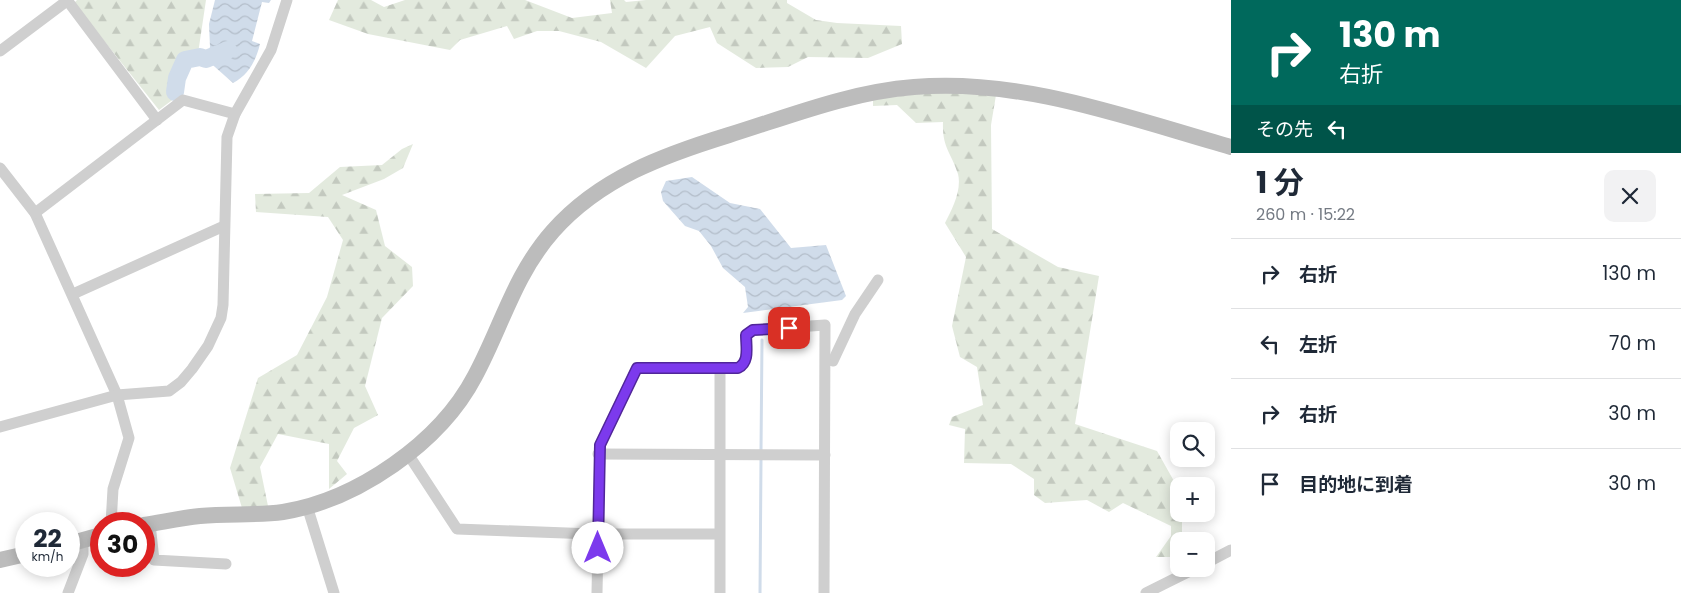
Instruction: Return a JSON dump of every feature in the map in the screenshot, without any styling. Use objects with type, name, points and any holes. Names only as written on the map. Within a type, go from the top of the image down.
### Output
[{"type":"street","points":[[0,52],[68,0],[157,120]]},
{"type":"street","points":[[0,427],[117,395],[170,391],[192,369],[208,346],[221,318],[223,305],[227,137],[235,114],[271,50],[287,0]]},
{"type":"street","points":[[155,523],[202,516],[282,512],[306,506],[364,483],[408,454],[446,418],[474,378],[509,298],[532,258],[553,232],[594,194],[627,173],[693,146],[820,105],[878,92],[914,87],[954,86],[1007,88],[1051,97],[1231,147]]},
{"type":"street","points":[[35,214],[183,100],[235,114]]},
{"type":"street","points":[[0,168],[35,214],[73,294],[117,395],[129,438],[113,489],[112,512]]},
{"type":"street","points":[[73,294],[224,226]]},
{"type":"street","points":[[826,359],[833,362],[855,314],[878,280]]},
{"type":"street","points":[[597,593],[598,454],[600,445],[637,368],[720,370],[738,368],[744,365],[746,335],[753,330],[825,325],[824,593]]},
{"type":"street","points":[[720,370],[720,593]]},
{"type":"street","points":[[408,454],[457,529],[719,534]]},
{"type":"street","points":[[598,454],[824,455]]},
{"type":"street","points":[[306,506],[334,593]]},
{"type":"street","points":[[80,549],[83,554],[80,562]]},
{"type":"street","points":[[1215,558],[1231,550]]},
{"type":"street","points":[[0,560],[15,557]]},
{"type":"street","points":[[155,560],[226,564]]},
{"type":"street","points":[[68,593],[74,577]]},
{"type":"street","points":[[1146,593],[1178,577]]},
{"type":"green space","points":[[77,0],[206,0],[196,67],[179,62],[170,90],[175,98],[159,110],[74,3]]},
{"type":"green space","points":[[338,0],[371,0],[384,7],[405,0],[525,0],[572,18],[612,13],[610,0],[624,0],[626,2],[646,0],[787,0],[787,3],[816,20],[837,23],[901,26],[902,44],[868,58],[808,57],[788,67],[756,68],[717,43],[710,27],[675,36],[646,68],[601,42],[559,31],[537,31],[514,39],[507,26],[460,40],[450,50],[368,34],[329,20]]},
{"type":"green space","points":[[947,91],[996,95],[991,125],[992,229],[1058,267],[1099,276],[1075,424],[1157,451],[1172,477],[1170,477],[1170,522],[1182,522],[1182,532],[1171,532],[1171,526],[1123,503],[1109,512],[1087,500],[1045,503],[1034,495],[1034,479],[1011,464],[964,463],[965,429],[949,425],[952,417],[983,405],[977,367],[960,357],[952,326],[966,257],[945,223],[959,187],[958,174],[945,144],[943,122],[916,123],[897,105],[873,106],[873,99]]},
{"type":"green space","points":[[413,144],[403,168],[384,179],[342,195],[376,210],[385,246],[412,267],[413,286],[382,318],[365,386],[378,415],[354,428],[337,461],[347,474],[329,489],[329,444],[278,434],[260,467],[268,506],[242,508],[230,468],[258,378],[297,355],[327,297],[343,240],[328,217],[256,212],[255,194],[309,193],[340,167],[382,165],[402,149]]},
{"type":"green space","points":[[1170,537],[1170,557],[1156,557]]},
{"type":"water","points":[[215,0],[271,0],[269,3],[262,2],[252,41],[260,44],[251,67],[233,83],[206,59],[210,47],[209,24]]},
{"type":"water","points":[[692,177],[730,203],[760,209],[791,248],[826,245],[846,296],[842,300],[743,313],[748,307],[745,287],[723,268],[711,246],[699,231],[685,226],[663,201],[661,192],[666,181]]},
{"type":"waterway","points":[[175,92],[177,78],[185,60],[200,57],[206,59],[228,50]]},
{"type":"waterway","points":[[761,450],[762,340]]},
{"type":"waterway","points":[[760,593],[761,460]]},
{"type":"route","points":[[598,548],[598,454],[600,445],[637,368],[720,370],[738,368],[744,365],[746,361],[746,335],[753,330],[789,328]]}]
